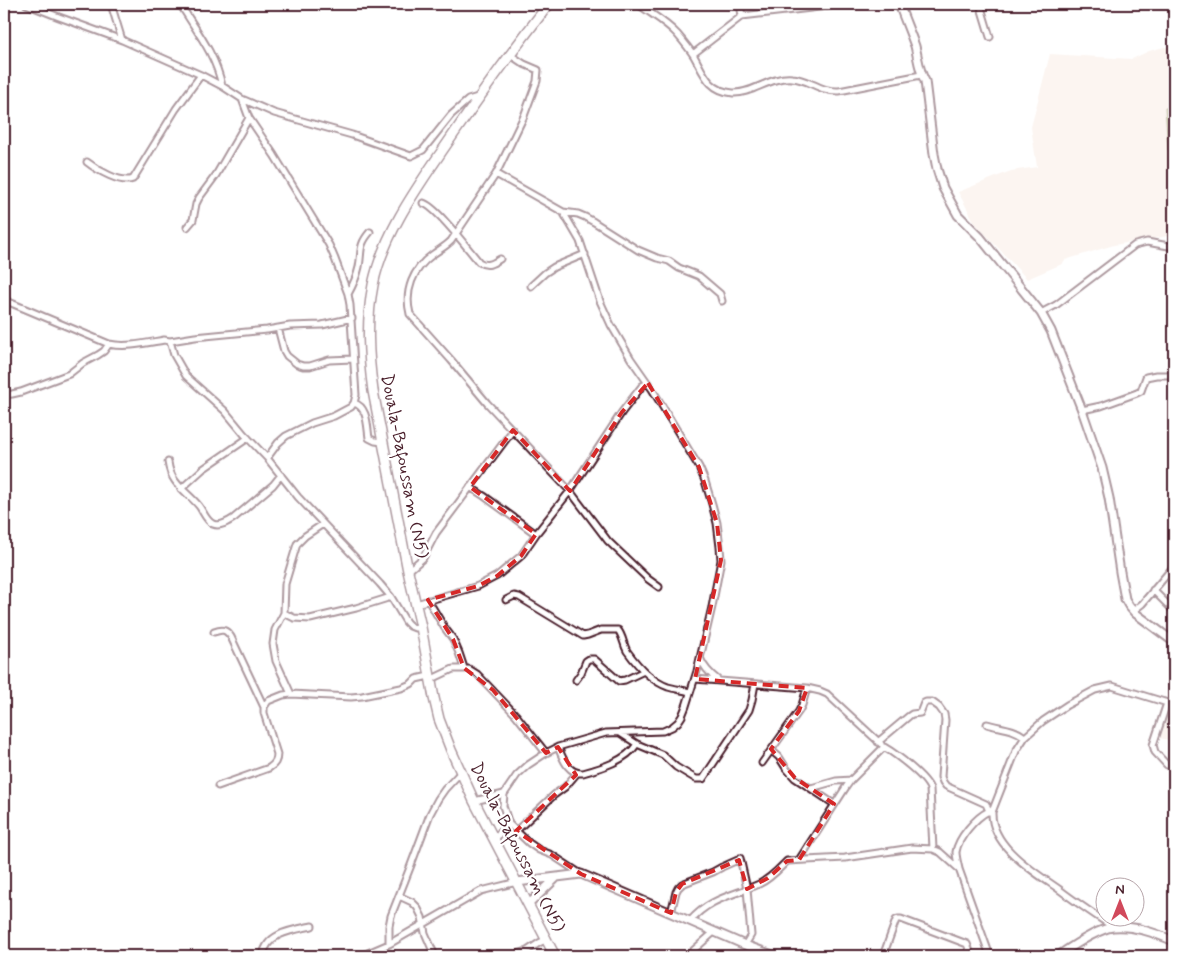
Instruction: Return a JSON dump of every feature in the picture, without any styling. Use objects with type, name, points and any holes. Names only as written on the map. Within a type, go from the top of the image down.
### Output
[{"type":"highway","name":"Douala-Bafoussam (N5)","points":[[549,4],[479,96],[398,218],[381,256],[373,284],[367,329],[372,391],[439,719],[474,801],[555,956]]},
{"type":"street","points":[[26,4],[122,40],[201,74],[242,99],[274,113],[352,135],[411,156],[423,150],[450,115],[468,100],[479,96]]},
{"type":"street","points":[[111,4],[122,40]]},
{"type":"street","points":[[180,4],[214,62],[222,86]]},
{"type":"street","points":[[638,4],[678,35],[707,80],[720,90],[735,93],[743,92],[771,80],[792,78],[804,80],[825,90],[839,92],[921,75]]},
{"type":"street","points":[[740,4],[742,16]]},
{"type":"street","points":[[692,54],[742,16],[845,4]]},
{"type":"street","points":[[899,4],[914,43],[921,75],[925,81],[936,169],[943,188],[958,216],[980,238],[1041,313],[1051,331],[1102,468],[1109,498],[1122,590],[1125,599],[1133,611],[1174,642]]},
{"type":"street","points":[[980,4],[990,37]]},
{"type":"street","points":[[510,54],[524,64],[538,70],[537,81],[524,116],[496,174],[456,234],[444,248],[424,262],[412,278],[407,304],[410,314],[487,403],[570,491],[608,541],[659,587]]},
{"type":"street","points":[[87,162],[110,176],[128,181],[133,179],[176,109],[201,74]]},
{"type":"street","points":[[242,99],[249,118],[329,245],[348,294],[352,318],[356,395],[354,402],[351,406],[334,416],[312,423],[286,436],[267,458]]},
{"type":"street","points":[[187,226],[193,220],[199,198],[216,175],[249,118]]},
{"type":"street","points":[[496,174],[563,212],[585,217],[638,250],[657,258],[669,260],[678,268],[699,276],[720,294],[722,301]]},
{"type":"street","points":[[423,203],[428,204],[436,212],[479,262],[488,265],[500,259]]},
{"type":"street","points":[[563,212],[580,241],[600,301],[611,326],[622,346],[648,383],[705,481],[717,523],[721,560],[695,680],[678,722],[663,731],[618,732],[595,736],[558,747],[528,765],[517,775],[504,794],[503,806],[509,824],[529,843],[581,874],[714,932],[775,956]]},
{"type":"street","points":[[348,294],[356,278],[363,240],[370,232]]},
{"type":"street","points":[[1041,313],[1056,305],[1136,245],[1147,242],[1174,247]]},
{"type":"street","points":[[531,286],[544,273],[554,267],[585,254]]},
{"type":"street","points":[[4,300],[114,346],[322,324],[352,318]]},
{"type":"street","points":[[278,328],[284,351],[297,364],[310,366],[329,360],[353,359]]},
{"type":"street","points":[[170,341],[174,355],[186,376],[225,411],[267,458],[298,497],[380,584],[391,597],[406,622],[414,628],[421,627]]},
{"type":"street","points":[[4,395],[21,392],[64,377],[83,363],[98,356],[109,344]]},
{"type":"street","points":[[1082,410],[1137,393],[1141,390],[1146,377],[1174,375]]},
{"type":"street","points":[[416,604],[478,586],[497,576],[522,556],[536,534],[570,491],[622,412],[642,386],[648,383]]},
{"type":"street","points":[[354,402],[358,403],[363,410],[369,438],[383,442]]},
{"type":"street","points":[[408,571],[423,558],[432,539],[512,430]]},
{"type":"street","points":[[181,489],[203,469],[248,438]]},
{"type":"street","points":[[168,462],[171,476],[176,483],[199,506],[210,523],[215,525],[231,520],[273,485],[280,475]]},
{"type":"street","points":[[470,487],[536,534]]},
{"type":"street","points":[[291,694],[273,650],[275,630],[284,613],[286,584],[297,544],[323,524]]},
{"type":"street","points":[[1133,611],[1142,604],[1174,566]]},
{"type":"street","points":[[1153,590],[1174,611]]},
{"type":"street","points":[[506,600],[514,596],[519,597],[583,636],[588,636],[602,630],[618,630],[622,635],[628,652],[644,671],[658,683],[690,692]]},
{"type":"street","points":[[284,613],[294,618],[310,619],[391,597]]},
{"type":"street","points":[[428,600],[452,639],[464,668]]},
{"type":"street","points":[[214,632],[224,629],[231,636],[264,707],[266,721],[277,754],[277,760],[269,768],[218,786]]},
{"type":"street","points":[[700,658],[708,672],[718,681]]},
{"type":"street","points":[[576,680],[589,659],[594,659],[619,681],[644,671]]},
{"type":"street","points":[[264,707],[268,701],[291,694],[362,696],[401,688],[411,684],[416,679],[430,678],[453,669],[464,668],[477,674],[493,690],[516,715],[546,753]]},
{"type":"street","points":[[695,680],[807,688],[827,694],[878,742],[923,777],[928,784],[930,789],[933,849]]},
{"type":"street","points":[[618,732],[637,744],[663,755],[696,779],[702,779],[749,710],[755,684]]},
{"type":"street","points":[[990,956],[959,869],[956,853],[961,838],[968,829],[982,814],[992,812],[1016,751],[1025,738],[1056,711],[1100,688],[1112,686],[1174,705]]},
{"type":"street","points":[[762,763],[799,711],[807,688]]},
{"type":"street","points":[[878,742],[909,716],[920,713],[924,703],[932,702],[942,710],[945,720],[941,777],[946,786],[986,804],[998,835],[1017,858],[1096,916]]},
{"type":"street","points":[[1164,702],[1167,703],[1153,745],[1155,752],[1167,765]]},
{"type":"street","points":[[987,724],[1020,733],[1025,738]]},
{"type":"street","points":[[558,747],[567,765],[572,771],[577,773],[589,771],[621,759],[637,744]]},
{"type":"street","points":[[799,860],[834,804],[852,780],[884,747]]},
{"type":"street","points":[[771,750],[779,757],[790,773],[834,804]]},
{"type":"street","points":[[389,944],[391,916],[430,814],[438,798],[461,772]]},
{"type":"street","points":[[516,831],[554,795],[566,787],[577,773]]},
{"type":"street","points":[[811,788],[836,781],[852,780]]},
{"type":"street","points":[[474,801],[504,794]]},
{"type":"street","points":[[495,840],[509,824]]},
{"type":"street","points":[[690,921],[699,911],[712,903],[760,884],[787,861],[846,858],[912,848],[933,849],[940,852],[959,869]]},
{"type":"street","points":[[671,913],[676,892],[682,884],[713,872],[740,858],[747,888],[751,935],[745,945]]},
{"type":"street","points":[[361,956],[374,954],[481,891],[517,882],[581,874]]},
{"type":"street","points":[[529,904],[557,878]]},
{"type":"street","points":[[399,896],[412,902],[417,908],[422,917],[425,933],[435,956]]},
{"type":"street","points":[[884,956],[896,920],[898,919],[966,944],[969,949],[966,956]]},
{"type":"street","points":[[263,956],[264,949],[270,940],[288,931],[312,926]]},
{"type":"street","points":[[1058,956],[1076,944],[1108,928]]},
{"type":"street","points":[[1140,928],[1174,941]]},
{"type":"street","points":[[686,956],[714,932]]},
{"type":"street","points":[[511,956],[527,952],[547,939]]},
{"type":"highlighted area","points":[[648,383],[699,467],[717,523],[721,560],[695,679],[807,688],[799,711],[771,749],[795,778],[834,804],[799,860],[787,861],[768,878],[747,889],[739,860],[682,884],[676,892],[671,913],[581,874],[516,831],[576,775],[558,747],[546,753],[493,690],[464,668],[453,639],[428,600],[478,586],[497,576],[521,556],[536,534],[470,487],[513,430],[570,491],[622,412]]},
{"type":"shaded area","points":[[1164,47],[1174,48],[1174,235],[1114,245],[1065,260],[1062,264],[1027,279],[975,223],[958,192],[1011,171],[1037,167],[1031,127],[1050,54],[1132,59],[1149,51]]},
{"type":"shaded area","points":[[1171,705],[1174,706],[1174,741],[1159,738]]},
{"type":"green space","points":[[1165,108],[1174,108],[1174,150],[1168,150]]}]
